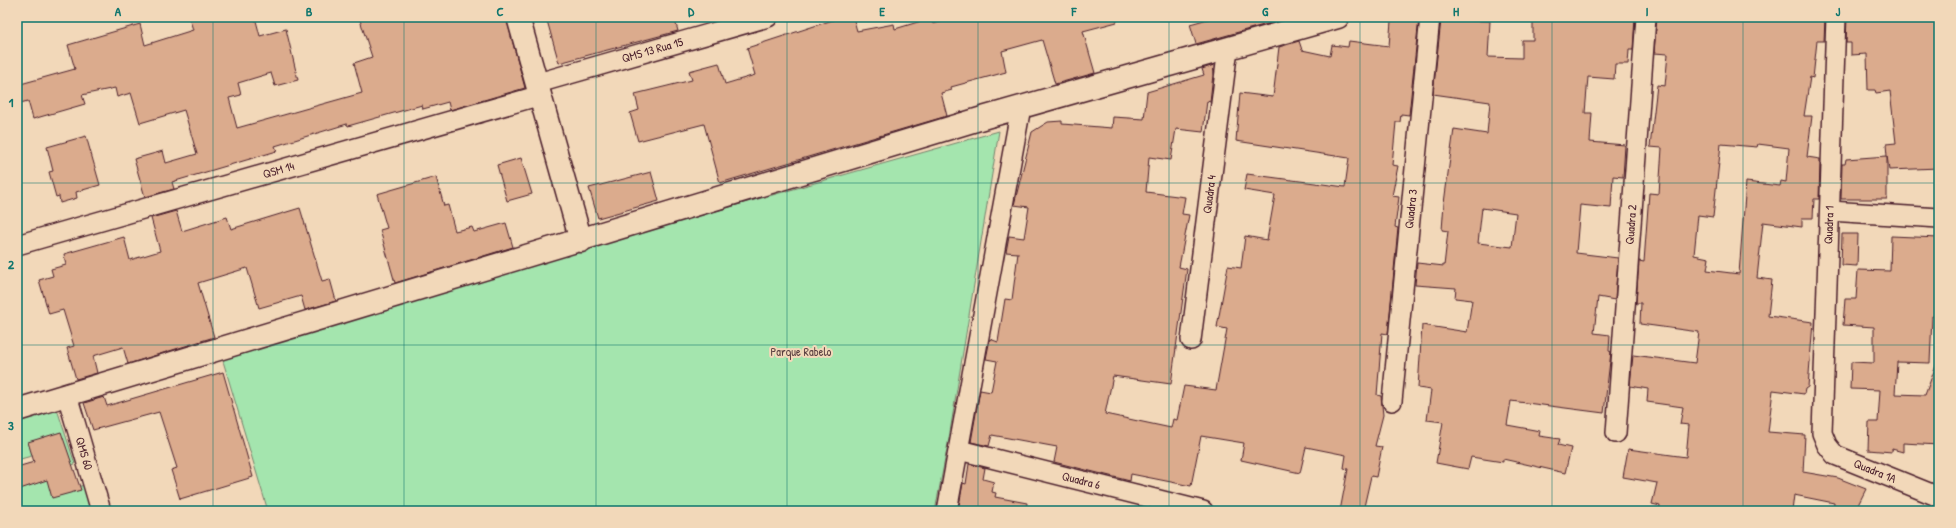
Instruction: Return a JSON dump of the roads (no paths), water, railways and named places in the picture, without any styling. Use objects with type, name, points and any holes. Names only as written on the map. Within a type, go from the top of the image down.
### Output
[{"type":"street","points":[[518,17],[581,241]]},
{"type":"street","name":"QMS 13 Rua 15","points":[[539,89],[768,17]]},
{"type":"street","points":[[17,410],[1021,107],[1338,17]]},
{"type":"street","name":"Quadra 3","points":[[1392,402],[1430,17]]},
{"type":"street","name":"Quadra 2","points":[[1616,433],[1646,17]]},
{"type":"street","name":"Quadra 1","points":[[1822,433],[1836,17]]},
{"type":"street","name":"Quadra 4","points":[[1191,340],[1228,48]]},
{"type":"street","name":"QSM 14","points":[[17,245],[539,89]]},
{"type":"street","points":[[947,511],[1021,107]]},
{"type":"street","points":[[1830,211],[1939,218]]},
{"type":"street","name":"QMS 60","points":[[67,395],[101,511]]},
{"type":"street","name":"Quadra 1A","points":[[1822,433],[1827,445],[1835,455],[1939,497]]},
{"type":"street","name":"Quadra 6","points":[[959,450],[1203,511]]},
{"type":"park label","name":"Parque Rabelo","points":[[801,352]]}]
